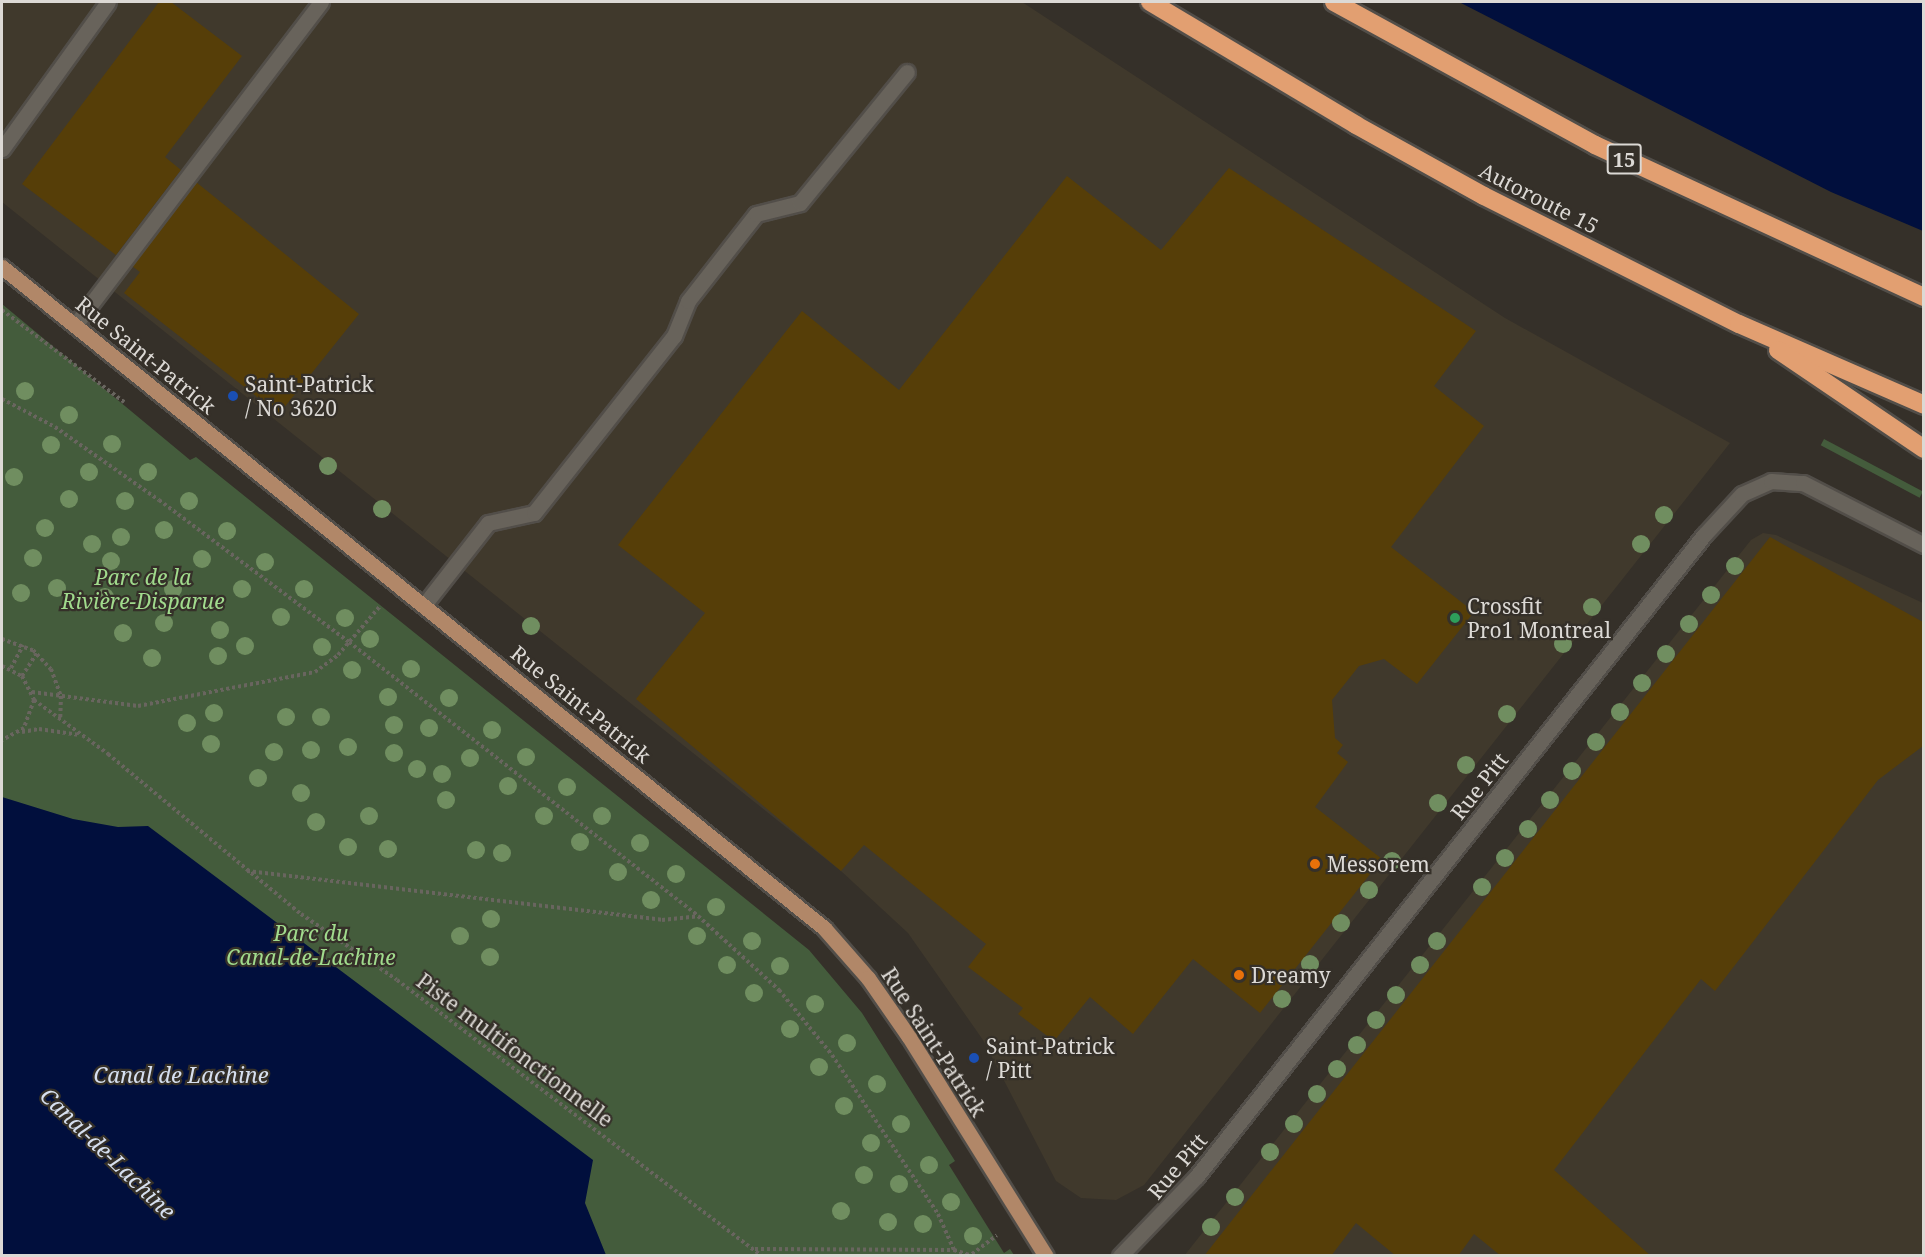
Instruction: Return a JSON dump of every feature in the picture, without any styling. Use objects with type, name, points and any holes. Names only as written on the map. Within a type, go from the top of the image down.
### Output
[{"type":"highway","name":"Autoroute 15","points":[[1150,2],[1418,160],[1739,324],[1923,405]]},
{"type":"highway","name":"15","points":[[1334,2],[1595,145],[1923,297]]},
{"type":"highway","points":[[1739,324],[1923,449]]},
{"type":"main road","name":"Rue Saint-Patrick","points":[[2,267],[801,907],[844,949],[909,1037],[1046,1256]]},
{"type":"street","points":[[2,148],[108,2]]},
{"type":"street","points":[[75,325],[321,2]]},
{"type":"street","points":[[424,605],[488,523],[534,513],[674,336],[688,301],[756,214],[801,203],[907,72]]},
{"type":"street","name":"Rue Pitt","points":[[1120,1256],[1197,1176],[1704,534],[1742,494],[1772,481],[1803,483],[1923,545]]},
{"type":"path","points":[[2,310],[124,402]]},
{"type":"path","points":[[2,399],[55,427],[349,642],[698,916],[779,990],[832,1055],[938,1214],[954,1250]]},
{"type":"path","points":[[32,692],[121,705],[156,704],[315,672],[349,642],[381,605]]},
{"type":"path","points":[[2,639],[23,645],[37,653],[51,669],[61,696],[60,719]]},
{"type":"path","points":[[11,668],[23,645]]},
{"type":"path","points":[[22,676],[37,653]]},
{"type":"path","points":[[2,666],[11,668],[22,676],[34,700],[31,718],[20,732],[2,745]]},
{"type":"path","name":"Piste multifonctionnelle","points":[[34,700],[81,735],[246,870],[760,1256]]},
{"type":"path","points":[[20,732],[39,729],[81,735]]},
{"type":"path","points":[[2,740],[10,738]]},
{"type":"path","points":[[246,870],[662,920],[698,916]]},
{"type":"path","points":[[754,1250],[954,1250],[972,1255],[997,1235]]},
{"type":"shaded area","points":[[2,2],[1022,2],[1505,318],[1730,443],[1144,1185],[1116,1200],[1081,1198],[1056,1181],[983,1040],[908,933],[841,871],[2,202]]},
{"type":"shaded area","points":[[1763,533],[1776,535],[1923,603],[1923,1255],[1184,1256],[1751,540]]},
{"type":"green space","name":"Parc du Canal-de-Lachine","points":[[2,304],[190,460],[196,457],[809,950],[862,1013],[955,1161],[949,1165],[1004,1253],[1010,1249],[1014,1255],[2,1256]]},
{"type":"green space","points":[[1824,439],[1923,492],[1920,498],[1821,445]]},
{"type":"water","points":[[1459,2],[1923,2],[1923,231],[1831,192]]},
{"type":"water","name":"Canal de Lachine","points":[[2,797],[73,819],[118,827],[148,826],[593,1160],[585,1203],[606,1255],[2,1255]]},
{"type":"building","points":[[159,2],[171,2],[242,56],[165,157],[181,170],[116,255],[22,184]]},
{"type":"building","points":[[1229,168],[1476,331],[1434,386],[1484,426],[1391,547],[1474,612],[1417,684],[1384,659],[1359,666],[1332,700],[1335,738],[1343,745],[1337,753],[1348,762],[1315,807],[1382,859],[1260,1013],[1193,959],[1133,1034],[1090,997],[1054,1041],[1018,1014],[1023,1008],[968,967],[986,944],[864,845],[841,871],[636,699],[705,613],[618,545],[802,311],[899,390],[1067,176],[1161,250]]},
{"type":"building","points":[[196,182],[359,314],[279,414],[124,293],[140,272],[132,266]]},
{"type":"building","points":[[1770,537],[1923,622],[1923,746],[1878,780],[1715,991],[1701,979],[1554,1170],[1651,1256],[1501,1256],[1474,1234],[1458,1256],[1396,1256],[1356,1223],[1331,1256],[1204,1256]]},
{"type":"place","name":"Saint-Patrick / No 3620","points":[[233,396]]},
{"type":"place","name":"Crossfit Pro1 Montreal","points":[[1455,618]]},
{"type":"place","name":"Messorem","points":[[1315,864]]},
{"type":"place","name":"Dreamy","points":[[1239,975]]},
{"type":"place","name":"Saint-Patrick / Pitt","points":[[974,1058]]},
{"type":"park label","name":"Parc de la Rivière-Disparue","points":[[143,589]]},
{"type":"water label","name":"Canal-de-Lachine","points":[[108,1153]]}]
